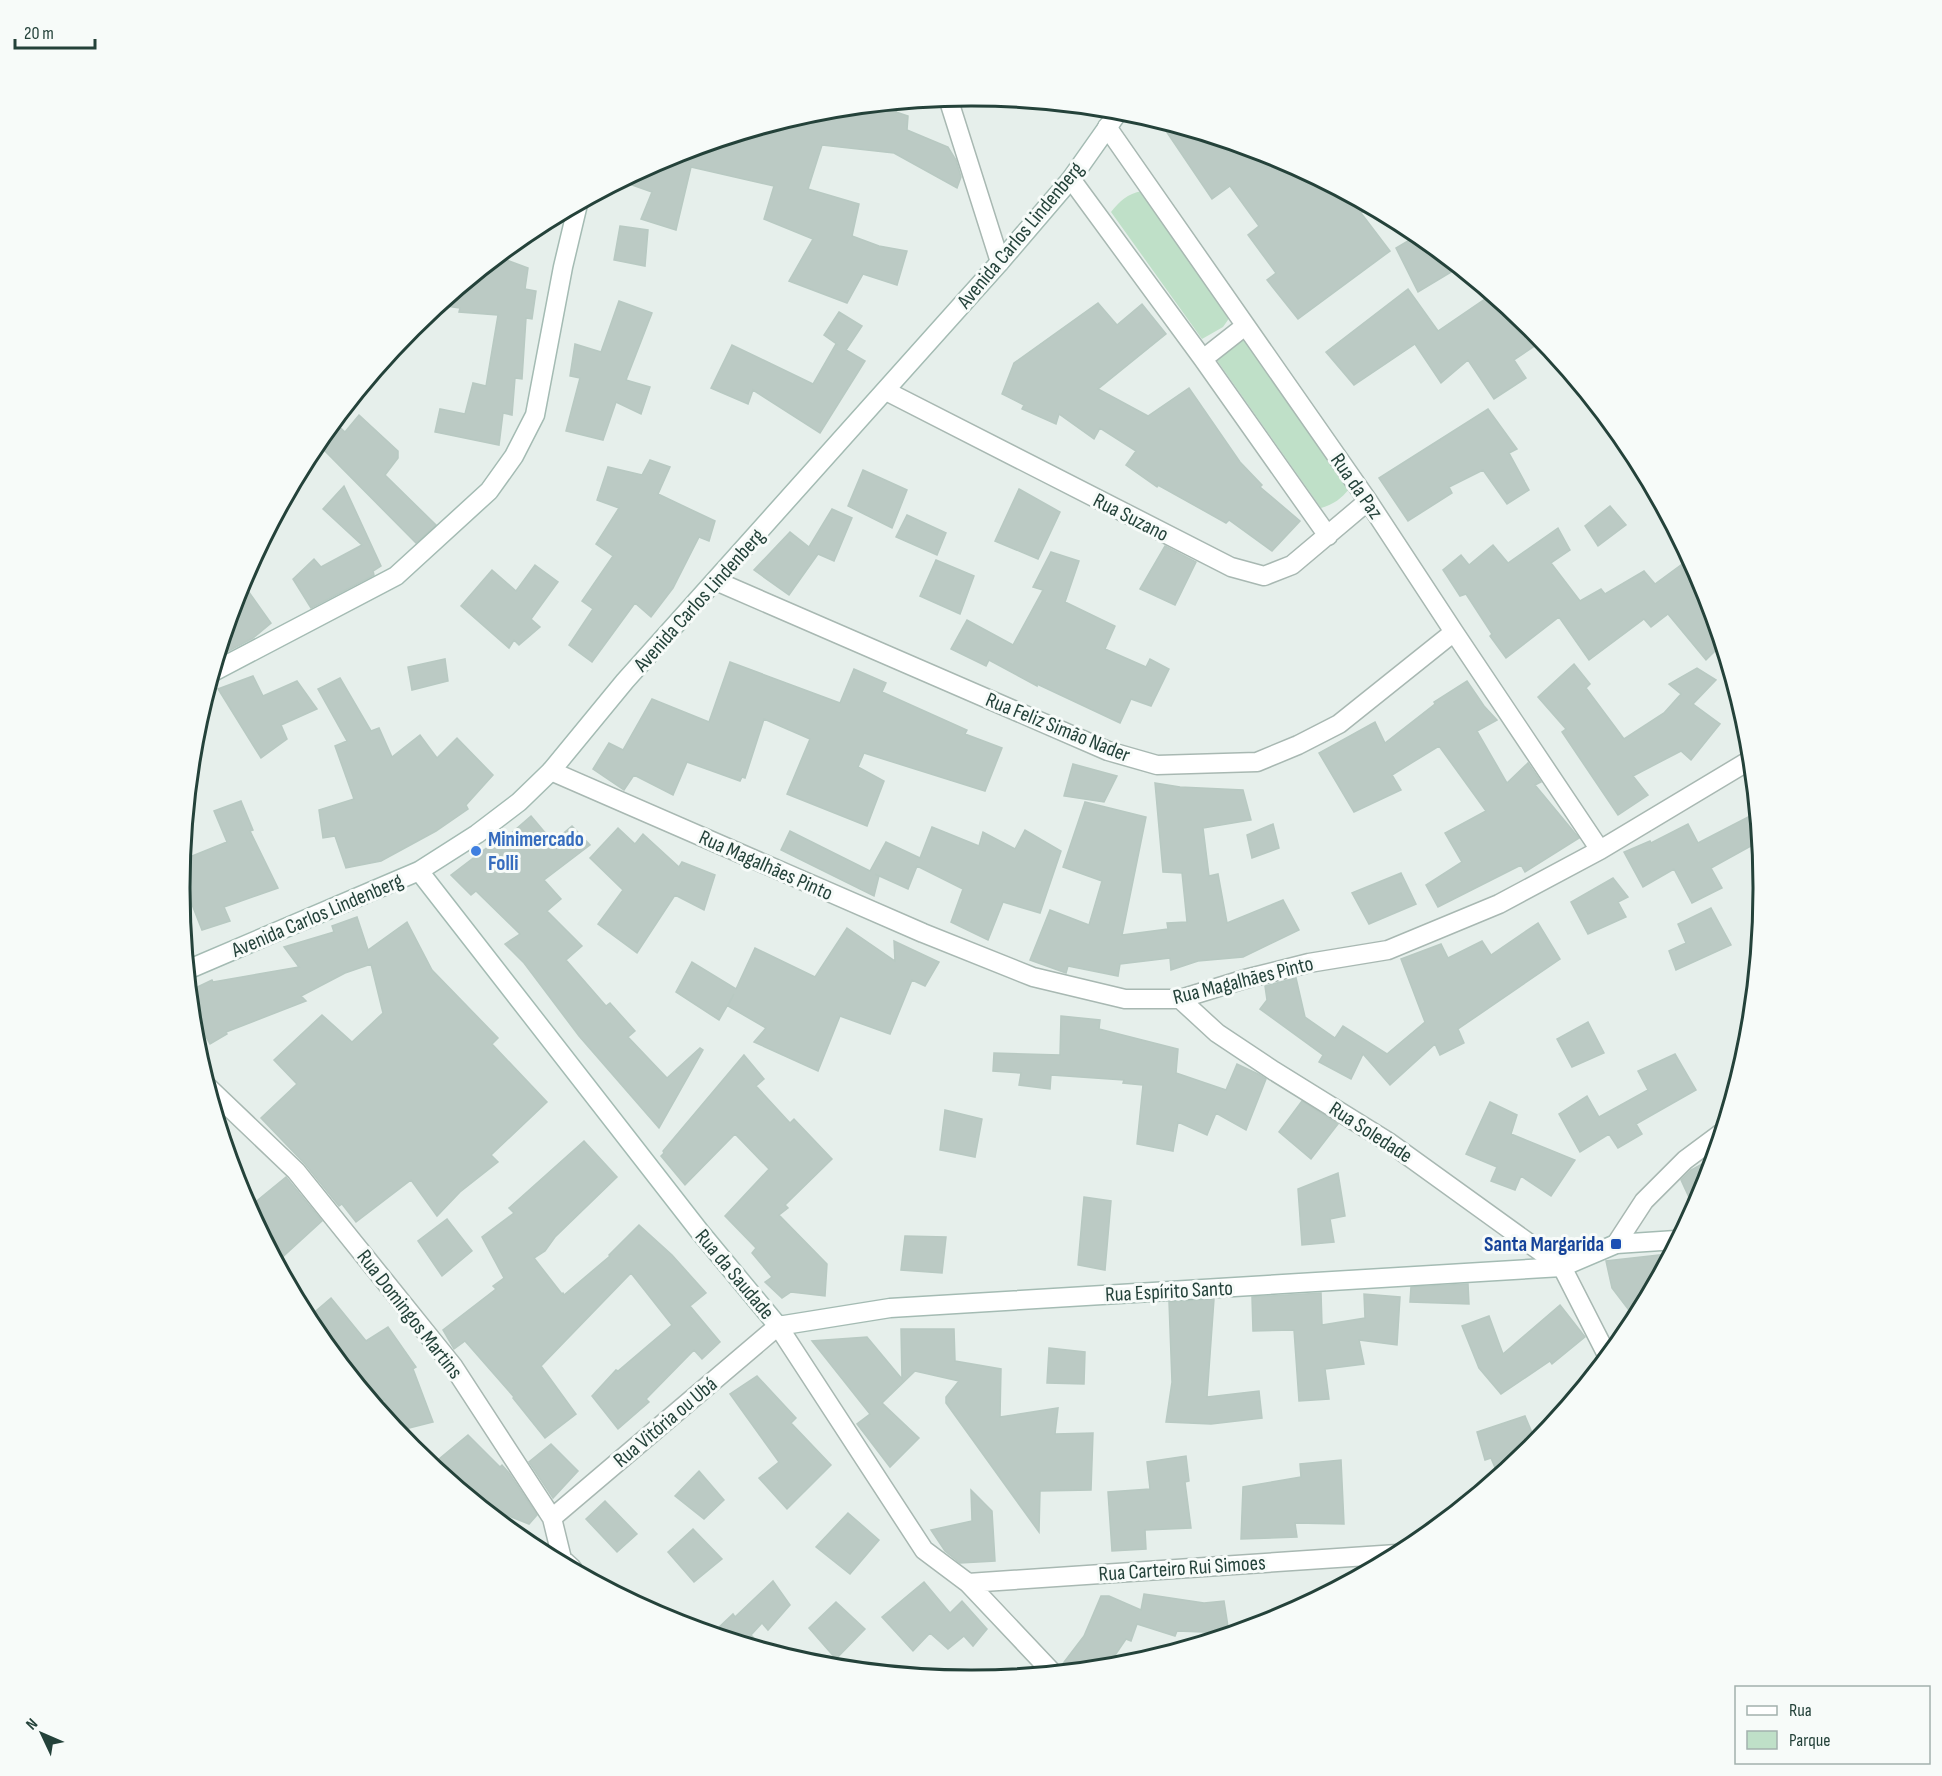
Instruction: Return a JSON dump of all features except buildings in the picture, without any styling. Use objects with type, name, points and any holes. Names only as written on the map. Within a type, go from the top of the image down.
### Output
[{"type":"street","points":[[951,107],[1000,262]]},
{"type":"street","name":"Avenida Carlos Lindenberg","points":[[194,967],[419,871],[477,834],[519,802],[551,771],[625,681],[1000,262],[1071,179],[1113,120]]},
{"type":"street","name":"Rua da Paz","points":[[1107,128],[1368,501],[1600,850]]},
{"type":"street","points":[[1071,179],[1203,359],[1328,536]]},
{"type":"street","points":[[222,667],[396,576],[489,491],[514,456],[535,415],[563,267],[576,214]]},
{"type":"street","points":[[1203,359],[1245,326]]},
{"type":"street","name":"Rua Suzano","points":[[886,391],[1231,567],[1264,576],[1292,565],[1368,501]]},
{"type":"street","name":"Rua Feliz Simão Nader","points":[[716,581],[1108,751],[1157,765],[1257,762],[1298,745],[1338,724],[1454,632]]},
{"type":"street","name":"Rua Magalhães Pinto","points":[[551,771],[923,933],[1033,977],[1125,999],[1180,999],[1309,963],[1388,950],[1499,904],[1600,850],[1742,765]]},
{"type":"street","name":"Rua da Saudade","points":[[419,871],[700,1232],[778,1326],[924,1550],[968,1583],[1046,1666]]},
{"type":"street","name":"Rua Soledade","points":[[1180,999],[1217,1033],[1390,1143],[1562,1267]]},
{"type":"street","name":"Rua Domingos Martins","points":[[218,1097],[296,1171],[453,1366],[552,1518],[558,1551]]},
{"type":"street","points":[[1616,1244],[1644,1201],[1685,1160],[1710,1141]]},
{"type":"street","points":[[1616,1244],[1669,1240]]},
{"type":"street","name":"Rua Espírito Santo","points":[[778,1326],[890,1308],[1562,1267],[1616,1244]]},
{"type":"street","points":[[1562,1267],[1603,1347]]},
{"type":"street","name":"Rua Vitória ou Ubá","points":[[552,1518],[778,1326]]},
{"type":"street","name":"Rua Carteiro Rui Simoes","points":[[968,1583],[1378,1555]]},
{"type":"green space","points":[[1142,191],[1230,317],[1223,327],[1202,339],[1111,212],[1124,198]]},
{"type":"green space","points":[[1244,339],[1350,488],[1334,503],[1321,508],[1216,359],[1233,341]]},
{"type":"place","name":"Minimercado Folli","points":[[476,851]]},
{"type":"place","name":"Santa Margarida","points":[[1616,1244]]}]
